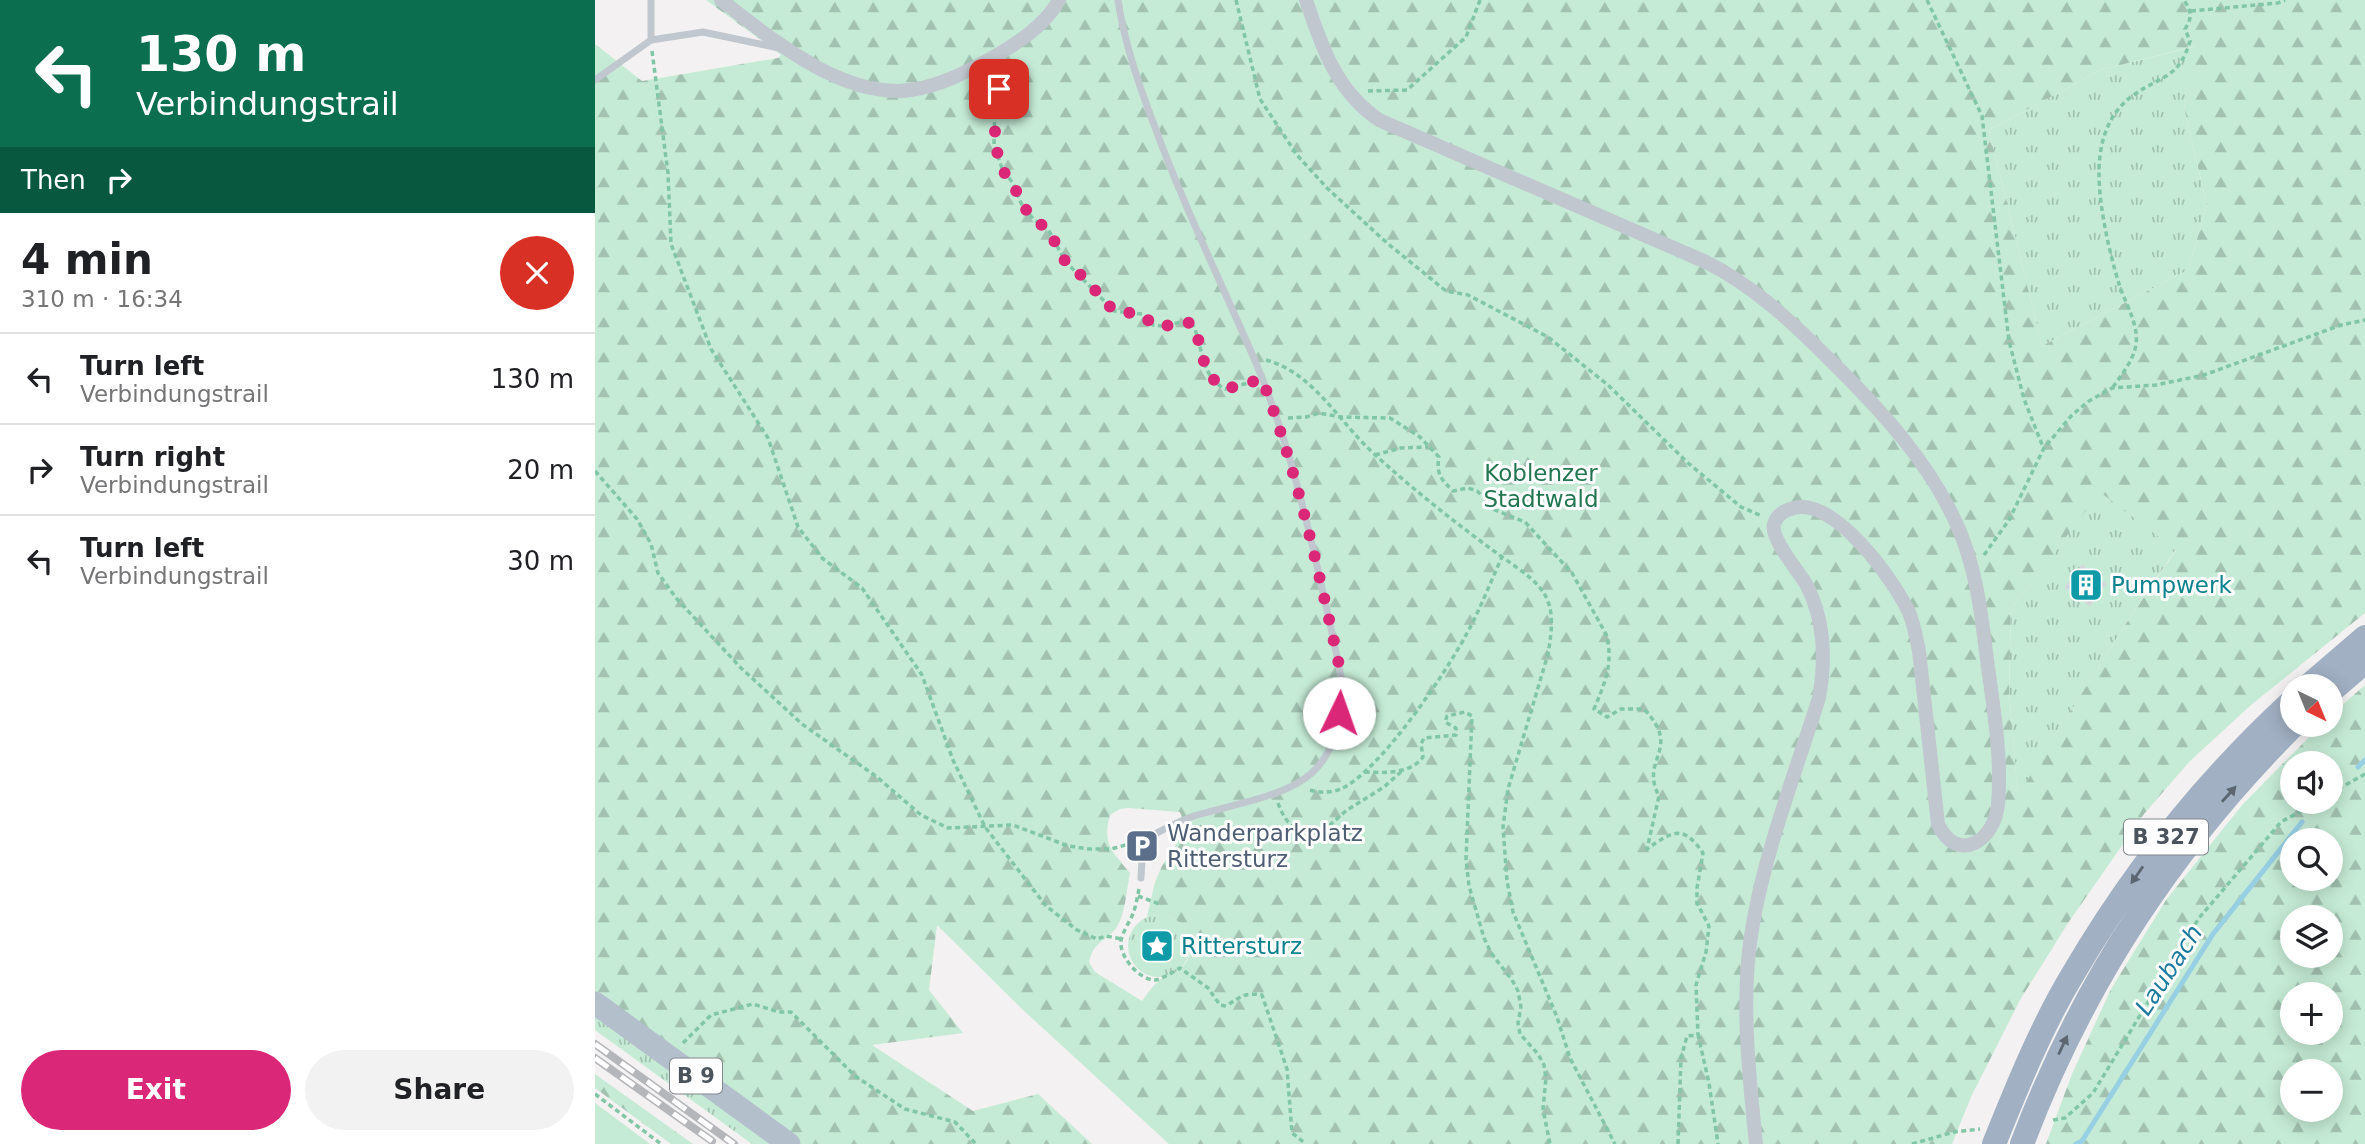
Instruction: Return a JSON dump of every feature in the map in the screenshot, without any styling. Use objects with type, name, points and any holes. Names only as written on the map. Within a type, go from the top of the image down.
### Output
[{"type":"highway","points":[[2322,674],[2365,637]]},
{"type":"highway","points":[[2343,681],[2365,662]]},
{"type":"highway","name":"B 327","points":[[1988,1136],[2072,976],[2151,855],[2247,744],[2280,712]]},
{"type":"highway","name":"B 327","points":[[2022,1144],[2067,1036],[2143,905],[2221,803],[2283,737]]},
{"type":"main road","name":"B 9","points":[[595,1003],[789,1144]]},
{"type":"street","points":[[721,0],[817,67],[845,81],[890,91],[911,90],[946,81],[994,56],[1040,24],[1059,0]]},
{"type":"street","points":[[1305,0],[1324,51],[1340,82],[1368,112],[1391,126],[1685,252],[1721,270],[1759,296],[1803,333],[1862,391],[1905,440],[1961,533],[1971,563],[1990,679],[1999,794],[1998,811],[1991,830],[1979,842],[1963,845],[1949,840],[1938,824],[1919,651],[1913,623],[1900,595],[1865,548],[1822,513],[1805,508],[1791,508],[1782,513],[1775,522],[1774,534],[1807,585],[1815,607],[1823,636],[1825,664],[1819,698],[1759,896],[1748,961],[1747,1026],[1756,1144]]},
{"type":"lane","points":[[651,0],[651,40]]},
{"type":"lane","points":[[1118,0],[1130,54],[1158,138],[1222,292],[1253,356],[1277,419],[1305,513],[1341,677],[1339,713],[1331,743],[1318,767],[1302,782],[1275,794],[1193,816],[1143,841],[1142,878]]},
{"type":"lane","points":[[595,80],[651,40],[703,32],[778,48],[781,44]]},
{"type":"path","points":[[1236,0],[1260,99],[1297,155],[1327,188],[1387,243],[1446,291],[1468,295],[1548,337],[1608,385],[1688,463],[1741,507],[1775,522]]},
{"type":"path","points":[[1349,92],[1407,90],[1466,37],[1480,0]]},
{"type":"path","points":[[1927,0],[1982,117],[2009,341],[2024,399],[2044,448]]},
{"type":"path","points":[[2112,388],[2130,362],[2136,344],[2134,323],[2118,282],[2103,212],[2099,172],[2103,139],[2108,123],[2121,106],[2134,94],[2179,68],[2190,41],[2185,29],[2190,21],[2191,10],[2184,0]]},
{"type":"path","points":[[2191,10],[2278,3],[2284,0]]},
{"type":"path","points":[[651,40],[668,173],[671,244],[711,349],[768,438],[798,527],[822,558],[862,588],[922,675],[953,760],[985,827],[1046,906],[1077,930],[1098,941],[1106,936],[1121,939]]},
{"type":"path","points":[[994,56],[999,89],[995,101],[995,145],[1003,171],[1013,183],[1021,203],[1033,219],[1048,229],[1065,261],[1114,311],[1142,314],[1153,325],[1161,327],[1182,322],[1192,323],[1197,332],[1202,360],[1217,385],[1226,389],[1262,379]]},
{"type":"path","points":[[1971,563],[1979,560],[2000,534],[2044,448],[2072,415],[2089,401],[2112,388],[2156,385],[2204,374],[2341,325],[2365,320]]},
{"type":"path","points":[[1253,356],[1277,363],[1313,387],[1375,455],[1464,529],[1528,575],[1547,595],[1552,609],[1548,654],[1508,789],[1503,827],[1507,881],[1513,912],[1557,1017],[1570,1058],[1615,1144]]},
{"type":"path","points":[[1277,419],[1306,417],[1319,412],[1341,417],[1390,418],[1404,425],[1439,457],[1437,467],[1440,478],[1453,491],[1468,488],[1477,491],[1495,510],[1525,522],[1572,573],[1609,644],[1609,669],[1594,709],[1607,717],[1621,709],[1644,709],[1656,722],[1661,733],[1662,745],[1654,769],[1653,784],[1659,796],[1647,849],[1665,837],[1683,833],[1693,838],[1703,853],[1697,903],[1709,926],[1709,934],[1702,971],[1696,985],[1698,1035],[1709,1083],[1718,1144]]},
{"type":"path","points":[[1375,455],[1401,448],[1430,447]]},
{"type":"path","points":[[595,471],[637,519],[651,544],[658,573],[676,598],[741,668],[801,724],[877,777],[921,815],[948,828],[1013,825],[1068,846],[1089,849],[1111,849],[1143,841]]},
{"type":"path","points":[[1302,782],[1311,791],[1333,792],[1365,772],[1437,685],[1467,633],[1502,557]]},
{"type":"path","points":[[1275,794],[1284,819],[1291,826],[1302,831],[1323,831],[1347,810],[1403,770],[1422,760],[1424,754],[1421,744],[1424,738],[1456,735],[1456,727],[1445,722],[1447,716],[1465,712],[1472,716],[1466,859],[1469,886],[1484,938],[1491,953],[1518,991],[1521,1007],[1518,1023],[1520,1034],[1544,1065],[1546,1077],[1543,1110],[1550,1144]]},
{"type":"path","points":[[1365,772],[1403,770]]},
{"type":"path","points":[[2343,786],[2365,774]]},
{"type":"path","points":[[2051,1120],[2065,1118],[2093,1093],[2199,918],[2281,822],[2295,814]]},
{"type":"path","points":[[1162,905],[1138,896],[1134,912],[1121,939],[1127,959],[1145,977],[1160,979],[1179,968],[1208,988],[1220,1005],[1226,1006],[1239,996],[1249,993],[1262,995],[1287,1069],[1292,1133],[1305,1144]]},
{"type":"path","points":[[671,1058],[711,1015],[753,1004],[791,1013],[855,1076],[905,1108],[955,1122],[977,1144]]},
{"type":"path","points":[[1678,1144],[1681,1058],[1687,1036],[1698,1035]]},
{"type":"path","points":[[595,1094],[661,1144]]},
{"type":"path","points":[[1912,1144],[1954,1132],[1988,1136]]},
{"type":"green space","name":"Koblenzer Stadtwald","points":[[706,0],[2365,0],[2365,613],[2289,674],[2280,674],[2280,682],[2190,761],[2144,814],[2068,923],[2020,1000],[1971,1097],[1952,1144],[1169,1144],[1022,1009],[937,925],[929,990],[963,1033],[872,1045],[973,1111],[1038,1094],[1092,1144],[801,1144],[595,994],[595,44],[642,81],[778,58],[781,55]],"holes":[[[2195,46],[2184,108],[2207,205],[2188,270],[2042,346],[1989,130],[2101,70]],[[2100,492],[2176,550],[2125,625],[2018,795],[2009,692],[2011,609]],[[1120,809],[1180,812],[1186,829],[1162,866],[1155,882],[1147,917],[1164,916],[1179,922],[1189,937],[1189,955],[1181,968],[1158,982],[1142,1001],[1095,972],[1089,962],[1094,950],[1112,933],[1122,917],[1130,873],[1110,847],[1107,833],[1110,815]]]},
{"type":"green space","points":[[2196,46],[2184,108],[2207,205],[2188,270],[2042,346],[1989,130],[2101,70]]},
{"type":"green space","points":[[2100,491],[2176,549],[2018,796],[2009,692],[2011,609]]},
{"type":"green space","points":[[2365,685],[2365,1144],[2046,1144],[2072,1074],[2111,989],[2166,900],[2243,804],[2280,767],[2280,814],[2343,814],[2343,751],[2295,751],[2309,737],[2343,737],[2343,704]]},
{"type":"green space","points":[[1153,915],[1165,915],[1181,924],[1188,934],[1188,958],[1181,968],[1165,977],[1153,977],[1142,972],[1133,963],[1128,952],[1128,940],[1133,929],[1142,920]]},
{"type":"green space","points":[[595,1014],[773,1144],[752,1144],[595,1030]]},
{"type":"green space","points":[[595,1074],[693,1144],[671,1144],[595,1088]]},
{"type":"green space","points":[[595,1103],[650,1144],[595,1144]]},
{"type":"building","name":"Pumpwerk","points":[[2082,566],[2105,584],[2090,605],[2066,587]]},
{"type":"waterway","name":"Laubach","points":[[2358,767],[2365,760]]},
{"type":"waterway","name":"Laubach","points":[[2076,1144],[2082,1141],[2213,934],[2302,822]]},
{"type":"railway","points":[[595,1044],[734,1144]]},
{"type":"railway","points":[[595,1058],[712,1141]]},
{"type":"place","name":"Pumpwerk","points":[[2086,585]]},
{"type":"place","name":"Wanderparkplatz Rittersturz","points":[[1142,846]]},
{"type":"place","name":"Rittersturz","points":[[1157,946]]},
{"type":"route","points":[[999,89],[995,101],[995,145],[1003,171],[1013,183],[1021,203],[1033,219],[1048,229],[1065,261],[1114,311],[1142,314],[1147,321],[1161,327],[1182,322],[1192,323],[1197,332],[1202,360],[1217,385],[1226,389],[1262,379],[1288,452],[1305,513],[1341,677],[1339,713]]}]
